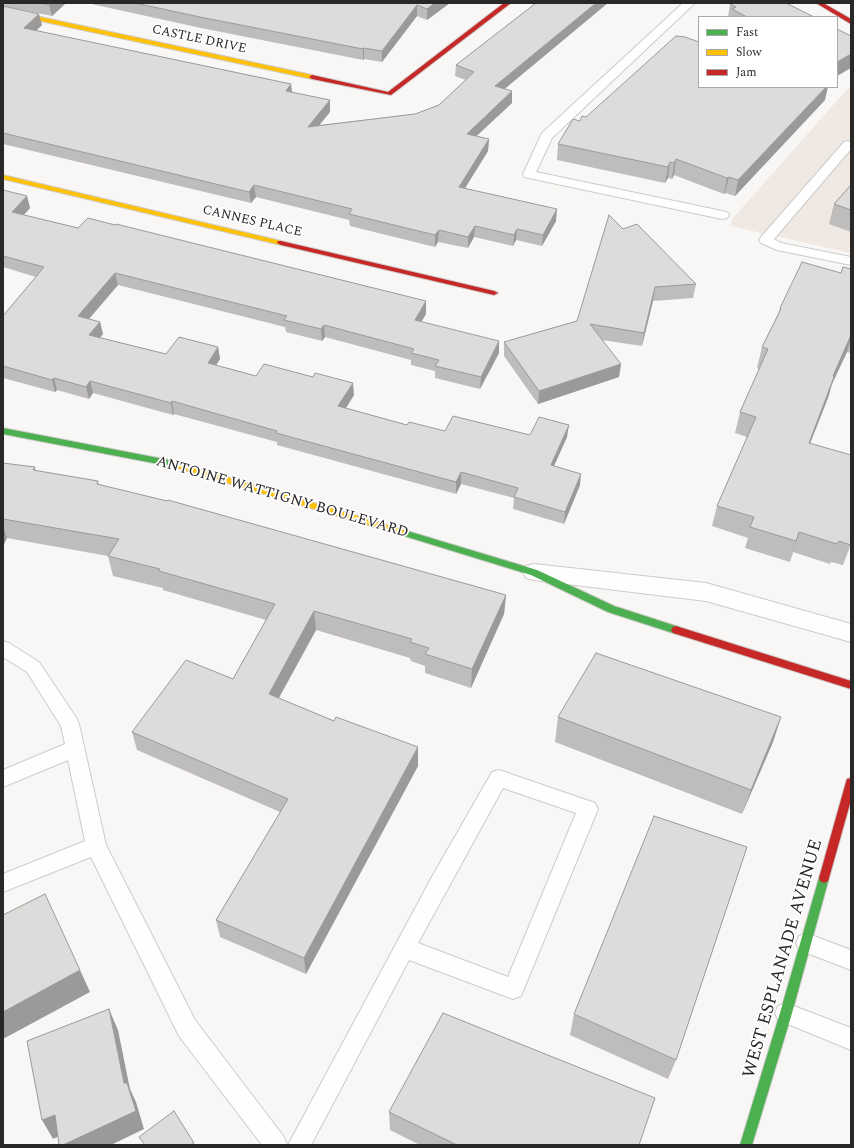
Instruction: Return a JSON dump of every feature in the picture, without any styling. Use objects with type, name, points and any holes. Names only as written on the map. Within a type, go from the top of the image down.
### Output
[{"type":"street","name":"CASTLE DRIVE","points":[[3,11],[389,94],[508,3]]},
{"type":"street","points":[[820,3],[851,22]]},
{"type":"street","name":"CANNES PLACE","points":[[3,177],[494,293]]},
{"type":"street","name":"ANTOINE WATTIGNY BOULEVARD","points":[[3,431],[182,466],[534,572],[611,609],[851,685]]},
{"type":"street","name":"ANTOINE WATTIGNY BOULEVARD","points":[[534,572],[706,592],[851,633]]},
{"type":"street","name":"WEST ESPLANADE AVENUE","points":[[746,1145],[786,1013],[851,782]]},
{"type":"lane","points":[[689,3],[546,136],[529,174],[722,215]]},
{"type":"lane","points":[[848,144],[766,240],[777,246],[851,261]]},
{"type":"lane","points":[[3,648],[33,666],[70,724],[96,846],[187,1028],[276,1145]]},
{"type":"lane","points":[[3,779],[75,748]]},
{"type":"lane","points":[[299,1145],[404,948],[440,881],[499,778],[588,809],[513,989],[404,948]]},
{"type":"lane","points":[[3,883],[96,846]]},
{"type":"lane","points":[[806,943],[851,960]]},
{"type":"lane","points":[[786,1013],[851,1039]]},
{"type":"shaded area","points":[[851,85],[851,253],[730,226],[733,218]]},
{"type":"building","points":[[40,3],[52,3],[49,5]]},
{"type":"building","points":[[135,3],[435,3],[427,9],[417,5],[382,51],[363,49]]},
{"type":"building","points":[[536,3],[596,3],[495,86],[512,91],[467,134],[489,139],[459,187],[557,209],[543,235],[517,229],[514,235],[475,226],[468,237],[439,230],[435,235],[349,214],[352,209],[254,185],[249,192],[3,133],[3,6],[39,14],[24,28],[291,84],[286,91],[330,100],[308,127],[415,114],[439,105],[474,72],[456,65]]},
{"type":"building","points":[[786,3],[812,16],[745,16],[732,9],[736,7],[730,4]]},
{"type":"building","points":[[838,30],[851,36],[851,54],[838,61]]},
{"type":"building","points":[[676,36],[685,37],[698,42],[698,88],[825,88],[738,180],[729,177],[727,178],[676,159],[674,163],[670,162],[668,167],[558,144],[573,119],[580,121],[582,116],[586,117]]},
{"type":"building","points":[[851,185],[851,210],[834,204]]},
{"type":"building","points":[[3,190],[27,196],[12,212],[78,228],[88,218],[116,224],[426,301],[415,320],[499,341],[481,377],[435,366],[439,360],[411,353],[414,349],[324,325],[321,329],[284,320],[287,316],[115,273],[78,316],[100,322],[89,335],[166,354],[179,337],[218,347],[208,363],[256,376],[264,364],[313,377],[315,373],[353,383],[338,406],[407,425],[409,422],[445,431],[453,416],[530,435],[539,417],[569,425],[551,465],[581,474],[565,512],[514,497],[518,488],[461,472],[456,482],[276,433],[277,431],[172,401],[171,403],[90,381],[86,387],[54,378],[52,380],[3,366],[3,316],[44,267],[3,256]]},
{"type":"building","points":[[609,215],[623,229],[637,224],[696,284],[655,287],[644,333],[590,324],[621,364],[539,391],[504,342],[577,321]]},
{"type":"building","points":[[802,262],[841,273],[843,267],[851,269],[851,335],[833,376],[834,377],[809,443],[851,455],[851,545],[839,541],[837,544],[799,532],[796,541],[750,527],[754,517],[717,506],[756,417],[740,412],[768,349],[762,347]]},
{"type":"building","points":[[3,463],[35,467],[33,470],[98,481],[97,484],[168,500],[506,595],[472,669],[425,654],[429,648],[410,642],[412,639],[314,611],[269,694],[334,721],[336,717],[418,747],[304,958],[216,920],[288,799],[132,732],[186,660],[233,679],[275,604],[159,571],[160,569],[108,556],[119,539],[3,519]]},
{"type":"building","points":[[596,653],[781,717],[751,790],[558,717]]},
{"type":"building","points":[[654,816],[747,847],[676,1060],[574,1014]]},
{"type":"building","points":[[45,894],[80,970],[3,1012],[3,915]]},
{"type":"building","points":[[109,1009],[124,1083],[127,1083],[136,1111],[63,1145],[59,1145],[55,1115],[42,1120],[27,1041]]},
{"type":"building","points":[[443,1013],[655,1098],[639,1145],[457,1145],[389,1112]]},
{"type":"building","points":[[174,1111],[194,1143],[191,1145],[145,1145],[139,1137]]},
{"type":"traffic: fast","points":[[3,431],[174,464]]},
{"type":"traffic: fast","points":[[404,533],[534,572],[611,609],[676,630]]},
{"type":"traffic: fast","points":[[746,1145],[786,1013],[824,878]]},
{"type":"traffic: slow","points":[[3,11],[312,77]]},
{"type":"traffic: slow","points":[[3,177],[281,243]]},
{"type":"traffic: slow","points":[[174,464],[404,533]]},
{"type":"traffic: jam","points":[[312,77],[389,94],[508,3]]},
{"type":"traffic: jam","points":[[819,3],[851,22]]},
{"type":"traffic: jam","points":[[281,243],[494,293]]},
{"type":"traffic: jam","points":[[676,630],[851,685]]},
{"type":"traffic: jam","points":[[824,878],[851,782]]}]
